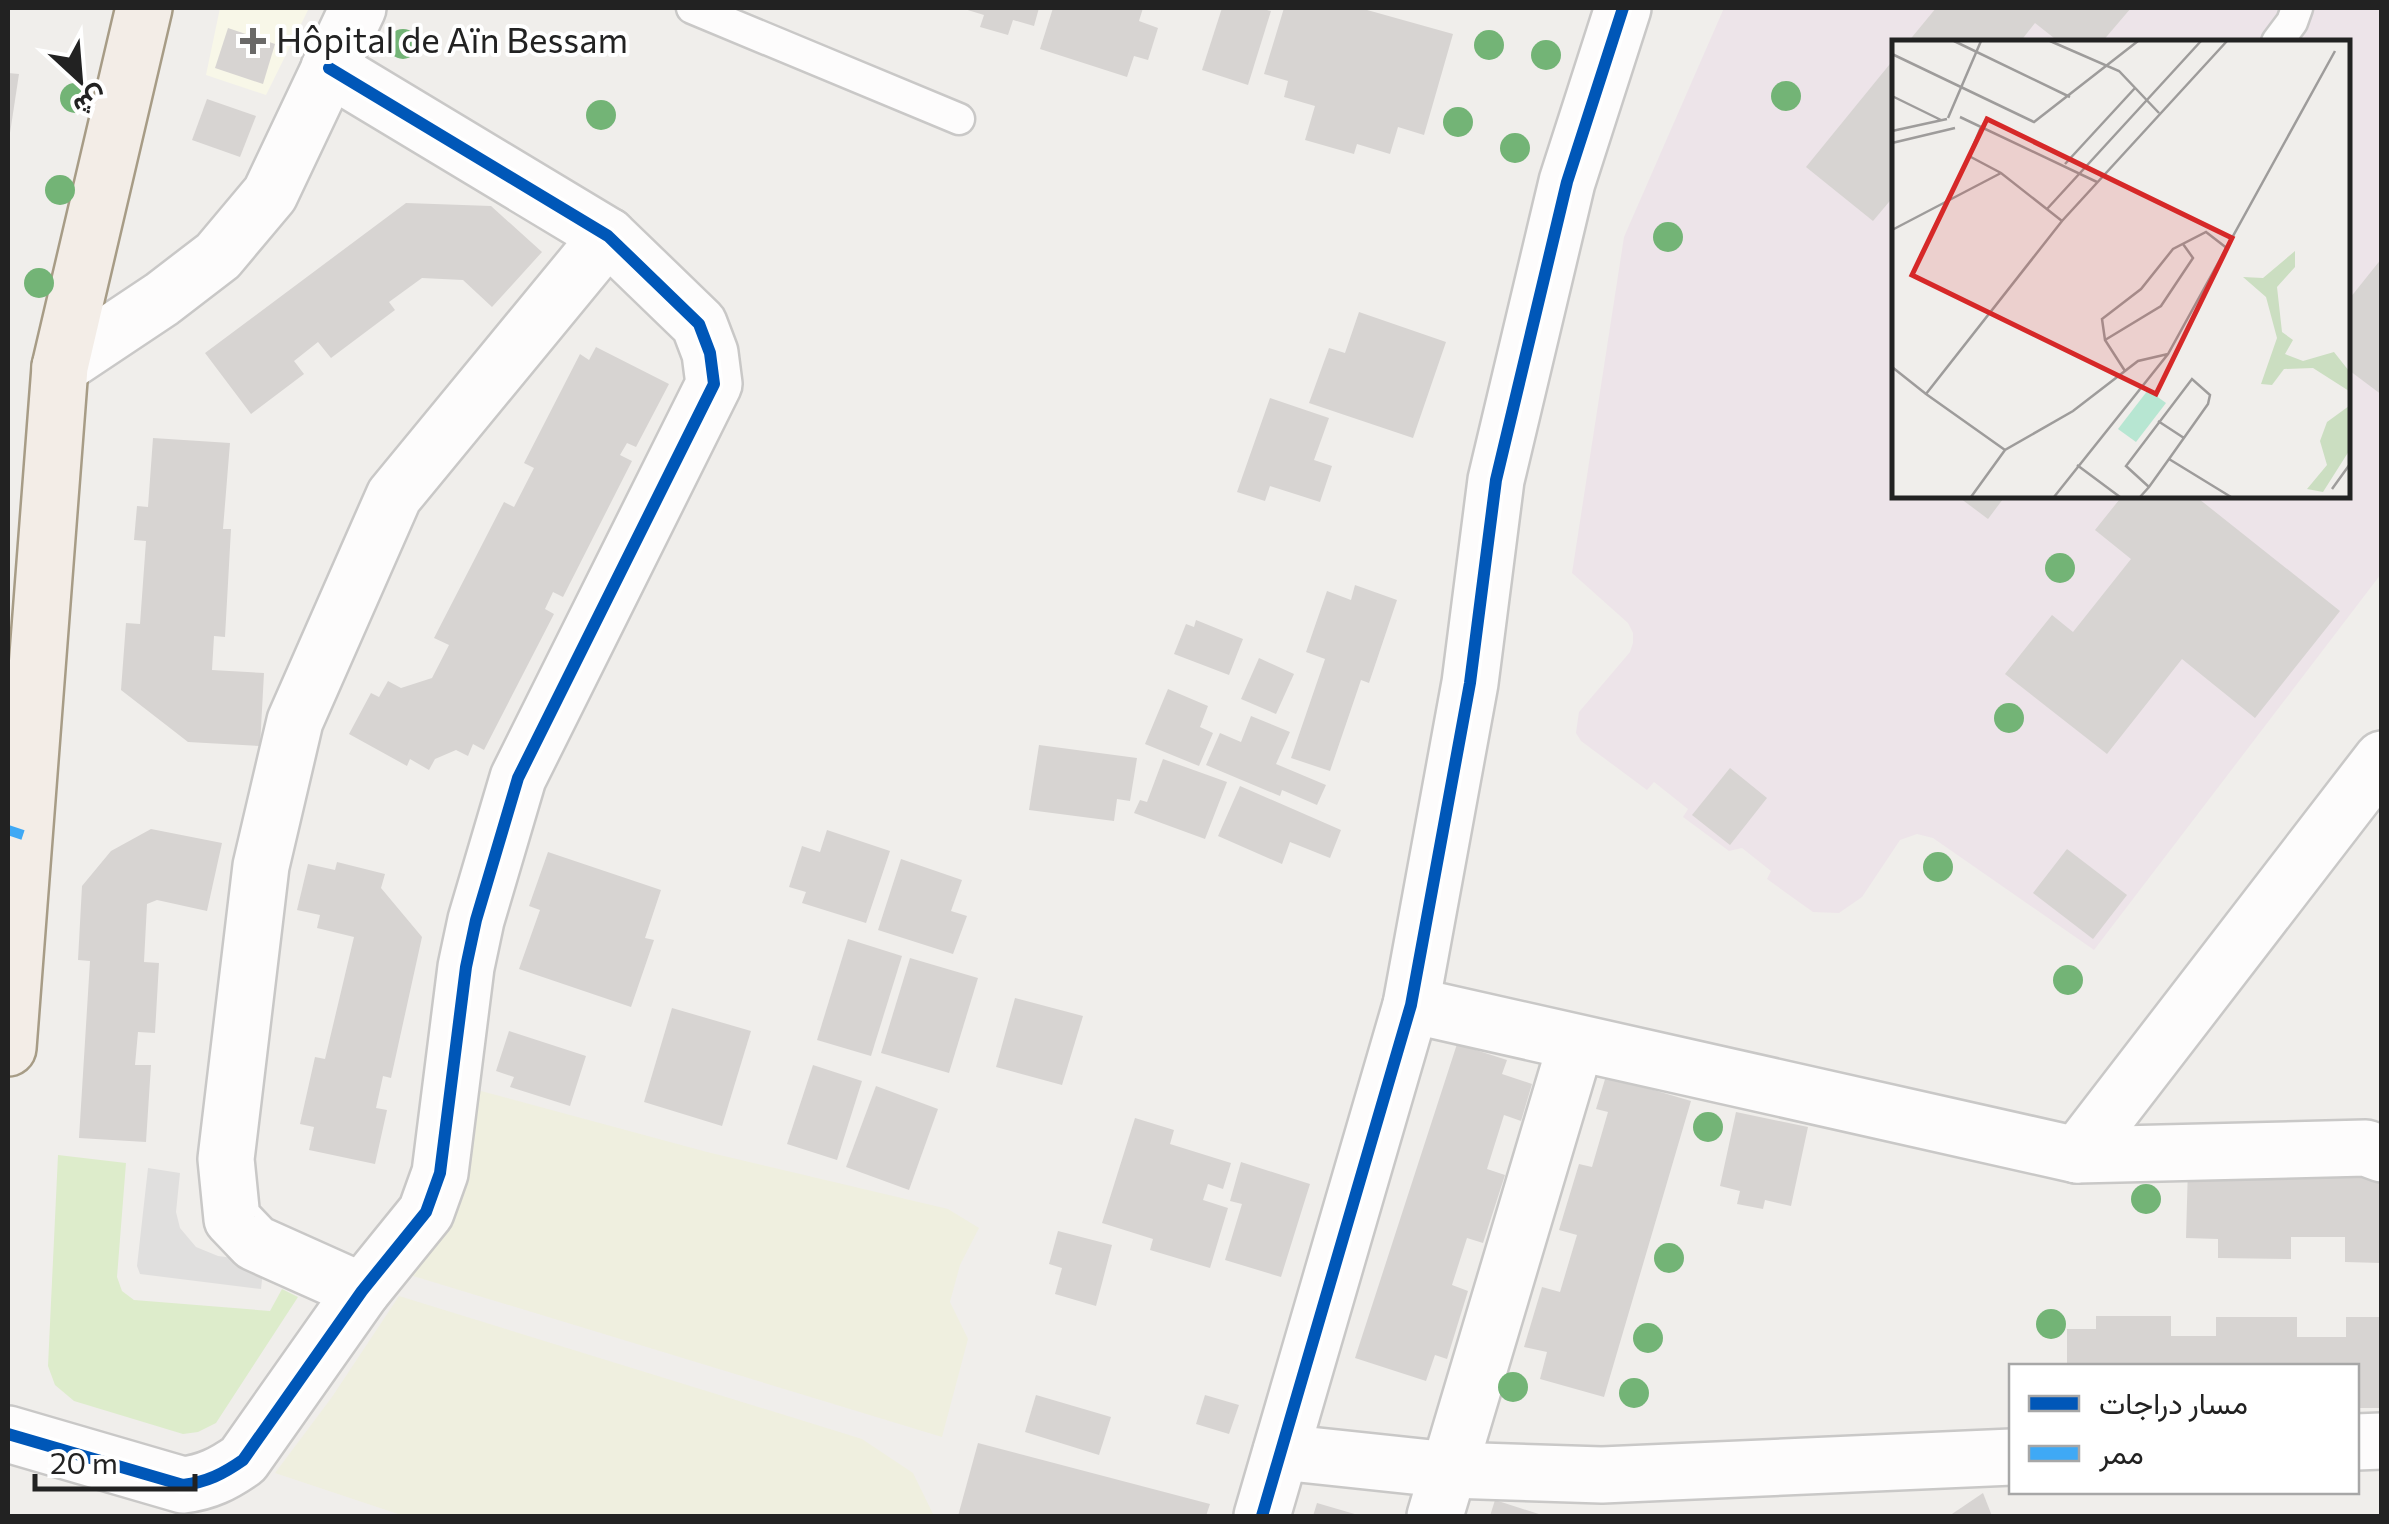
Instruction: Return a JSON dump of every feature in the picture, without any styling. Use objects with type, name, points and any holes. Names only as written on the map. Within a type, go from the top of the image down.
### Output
[{"type":"main road","points":[[8,1048],[60,367],[144,8]]},
{"type":"street","points":[[60,367],[218,256],[270,194],[358,8]]},
{"type":"street","points":[[1262,1516],[1410,1004],[1470,683],[1496,480],[1567,182],[1623,8]]},
{"type":"street","points":[[8,1434],[183,1485],[203,1482],[243,1460],[362,1292],[426,1212],[440,1173],[466,968],[476,920],[518,778],[714,384],[710,353],[699,324],[608,236],[329,68]]},
{"type":"street","points":[[362,1292],[255,1244],[232,1218],[226,1159],[252,944],[262,866],[295,721],[394,496],[608,236]]},
{"type":"street","points":[[2077,1156],[2382,759]]},
{"type":"street","points":[[1410,1004],[2077,1156],[2366,1148],[2382,1154]]},
{"type":"street","points":[[1443,1493],[1576,1044]]},
{"type":"street","points":[[1281,1452],[1443,1493],[1596,1496],[2009,1457]]},
{"type":"lane","points":[[692,8],[959,119]]},
{"type":"lane","points":[[2278,40],[2297,8]]},
{"type":"shaded area","name":"Hôpital de Aïn Bessam","points":[[220,8],[309,8],[266,95],[206,75]]},
{"type":"shaded area","points":[[1724,8],[2381,8],[2381,574],[2094,950],[1933,838],[1917,834],[1900,840],[1862,897],[1839,913],[1813,912],[1767,879],[1771,871],[1742,848],[1729,851],[1683,817],[1688,809],[1654,782],[1647,790],[1581,741],[1576,733],[1579,712],[1630,652],[1633,633],[1628,623],[1572,573],[1624,237]]},
{"type":"shaded area","points":[[148,1168],[180,1173],[176,1212],[180,1228],[196,1247],[218,1256],[264,1262],[261,1289],[140,1274],[137,1266]]},
{"type":"green space","points":[[466,1087],[707,1152],[948,1209],[979,1228],[960,1265],[950,1302],[968,1339],[942,1437],[410,1275]]},
{"type":"green space","points":[[58,1155],[126,1163],[117,1277],[122,1291],[134,1300],[270,1311],[282,1289],[298,1297],[216,1423],[183,1434],[74,1401],[55,1385],[48,1366]]},
{"type":"green space","points":[[399,1296],[862,1439],[913,1473],[934,1516],[404,1516],[275,1473],[332,1397]]},
{"type":"building","points":[[961,8],[1039,8],[1034,26],[1013,20],[1008,35],[980,27],[984,15]]},
{"type":"building","points":[[1053,8],[1143,8],[1139,21],[1158,28],[1148,60],[1134,56],[1127,77],[1040,49]]},
{"type":"building","points":[[1222,8],[1271,11],[1248,85],[1202,70]]},
{"type":"building","points":[[1284,8],[1360,8],[1453,34],[1424,135],[1398,127],[1390,154],[1357,144],[1354,154],[1305,140],[1315,106],[1284,97],[1288,81],[1264,74]]},
{"type":"building","points":[[1936,8],[2131,8],[2104,40],[2056,40],[2035,23],[2022,40],[1910,40]]},
{"type":"building","points":[[228,28],[275,44],[263,84],[215,68]]},
{"type":"building","points":[[1892,61],[1892,198],[1873,221],[1806,167]]},
{"type":"building","points":[[8,73],[19,74],[10,133],[8,133]]},
{"type":"building","points":[[207,99],[256,116],[240,157],[192,140]]},
{"type":"building","points":[[406,203],[491,206],[542,252],[492,307],[463,280],[422,278],[389,302],[395,310],[331,358],[318,342],[294,361],[304,374],[251,414],[205,353]]},
{"type":"building","points":[[2382,258],[2382,395],[2349,370],[2349,299]]},
{"type":"building","points":[[1359,312],[1446,342],[1413,438],[1309,403],[1329,348],[1345,353]]},
{"type":"building","points":[[596,347],[669,384],[636,447],[627,443],[620,455],[632,461],[563,597],[553,592],[545,609],[554,614],[484,750],[473,744],[468,756],[456,750],[435,759],[429,770],[410,759],[407,766],[349,734],[371,693],[379,697],[388,681],[401,688],[432,678],[449,645],[434,638],[504,502],[514,507],[534,468],[524,463],[580,354],[589,360]]},
{"type":"building","points":[[1270,398],[1329,418],[1314,460],[1332,466],[1320,502],[1270,486],[1265,501],[1237,492]]},
{"type":"building","points":[[153,438],[230,443],[223,529],[231,529],[225,637],[214,636],[212,670],[264,673],[260,746],[188,742],[121,690],[126,623],[140,624],[146,541],[134,540],[137,506],[148,507]]},
{"type":"building","points":[[1960,498],[2004,498],[1988,519]]},
{"type":"building","points":[[2121,498],[2198,498],[2340,611],[2255,718],[2182,659],[2107,754],[2005,674],[2052,615],[2073,632],[2131,559],[2095,530]]},
{"type":"building","points":[[1355,585],[1397,600],[1369,683],[1361,680],[1330,771],[1291,758],[1325,659],[1306,652],[1327,591],[1351,600]]},
{"type":"building","points":[[1196,620],[1243,639],[1229,675],[1174,654],[1186,624],[1194,627]]},
{"type":"building","points":[[1259,658],[1294,674],[1276,714],[1241,699]]},
{"type":"building","points":[[1168,689],[1208,706],[1200,727],[1213,733],[1199,766],[1145,744]]},
{"type":"building","points":[[1251,716],[1290,732],[1276,764],[1326,785],[1317,805],[1282,790],[1280,796],[1206,765],[1220,733],[1241,742]]},
{"type":"building","points":[[1039,745],[1137,758],[1130,801],[1117,799],[1114,821],[1029,810]]},
{"type":"building","points":[[1163,759],[1227,782],[1205,839],[1134,813],[1140,800],[1147,802]]},
{"type":"building","points":[[1730,768],[1767,798],[1730,845],[1692,815]]},
{"type":"building","points":[[1240,786],[1341,830],[1330,858],[1290,842],[1282,864],[1218,836]]},
{"type":"building","points":[[151,829],[222,843],[207,911],[157,900],[147,904],[144,962],[159,963],[155,1033],[138,1032],[135,1065],[151,1065],[146,1142],[79,1138],[90,961],[78,960],[82,886],[111,851]]},
{"type":"building","points":[[827,830],[890,851],[866,923],[802,903],[806,892],[789,887],[802,846],[820,852]]},
{"type":"building","points":[[2067,849],[2127,895],[2093,939],[2033,893]]},
{"type":"building","points":[[548,852],[661,890],[645,938],[654,940],[631,1007],[519,969],[540,910],[529,906]]},
{"type":"building","points":[[901,859],[962,880],[951,911],[967,916],[953,954],[878,930]]},
{"type":"building","points":[[337,862],[385,874],[381,888],[422,937],[391,1078],[383,1076],[376,1108],[387,1110],[375,1164],[309,1150],[314,1127],[300,1124],[315,1057],[325,1059],[354,937],[317,928],[320,915],[297,910],[308,864],[335,870]]},
{"type":"building","points":[[848,939],[902,956],[871,1056],[817,1040]]},
{"type":"building","points":[[910,958],[978,978],[949,1073],[881,1053]]},
{"type":"building","points":[[1015,998],[1083,1016],[1062,1085],[996,1067]]},
{"type":"building","points":[[672,1008],[751,1031],[722,1126],[644,1102]]},
{"type":"building","points":[[509,1031],[586,1056],[570,1106],[510,1087],[514,1077],[496,1071]]},
{"type":"building","points":[[1457,1044],[1507,1060],[1502,1074],[1532,1084],[1521,1121],[1504,1115],[1487,1169],[1505,1175],[1483,1243],[1467,1238],[1452,1285],[1468,1291],[1447,1359],[1435,1355],[1426,1381],[1355,1358]]},
{"type":"building","points":[[813,1065],[862,1081],[837,1160],[787,1144]]},
{"type":"building","points":[[1606,1076],[1691,1101],[1604,1397],[1540,1379],[1547,1352],[1524,1347],[1542,1287],[1560,1292],[1577,1235],[1559,1230],[1579,1164],[1592,1167],[1608,1112],[1596,1109]]},
{"type":"building","points":[[876,1086],[938,1109],[909,1190],[846,1167]]},
{"type":"building","points":[[1736,1112],[1808,1127],[1791,1206],[1765,1200],[1763,1209],[1737,1204],[1740,1191],[1720,1186]]},
{"type":"building","points":[[1135,1118],[1174,1130],[1170,1144],[1231,1163],[1223,1189],[1208,1184],[1203,1200],[1228,1208],[1210,1268],[1150,1250],[1153,1239],[1102,1223]]},
{"type":"building","points":[[1241,1162],[1310,1184],[1281,1277],[1225,1260],[1242,1204],[1230,1201]]},
{"type":"building","points":[[2188,1166],[2382,1169],[2381,1263],[2345,1262],[2345,1237],[2291,1237],[2291,1259],[2218,1258],[2218,1239],[2186,1238]]},
{"type":"building","points":[[1058,1231],[1112,1245],[1096,1306],[1055,1294],[1062,1268],[1049,1264]]},
{"type":"building","points":[[2096,1316],[2171,1316],[2171,1336],[2216,1336],[2216,1317],[2297,1317],[2297,1337],[2346,1337],[2346,1317],[2382,1317],[2382,1408],[2359,1408],[2359,1364],[2067,1364],[2067,1329],[2096,1329]]},
{"type":"building","points":[[1036,1395],[1111,1417],[1099,1455],[1025,1432]]},
{"type":"building","points":[[1205,1395],[1239,1405],[1229,1434],[1196,1424]]},
{"type":"building","points":[[978,1443],[1210,1504],[1206,1516],[958,1516]]},
{"type":"building","points":[[1983,1493],[1992,1516],[1949,1516]]},
{"type":"building","points":[[1495,1500],[1545,1516],[1490,1516]]},
{"type":"building","points":[[1317,1503],[1358,1515],[1358,1516],[1313,1516]]},
{"type":"marked path","points":[[8,830],[23,835]]},
{"type":"cycle path","points":[[1262,1516],[1411,1005],[1470,683],[1496,480],[1567,182],[1623,8]]},
{"type":"cycle path","points":[[8,1434],[183,1485],[222,1473],[243,1460],[362,1291],[426,1212],[440,1173],[466,967],[518,778],[714,384],[710,353],[699,324],[608,236],[329,68]]},
{"type":"place","name":"Hôpital de Aïn Bessam","points":[[253,41]]}]
